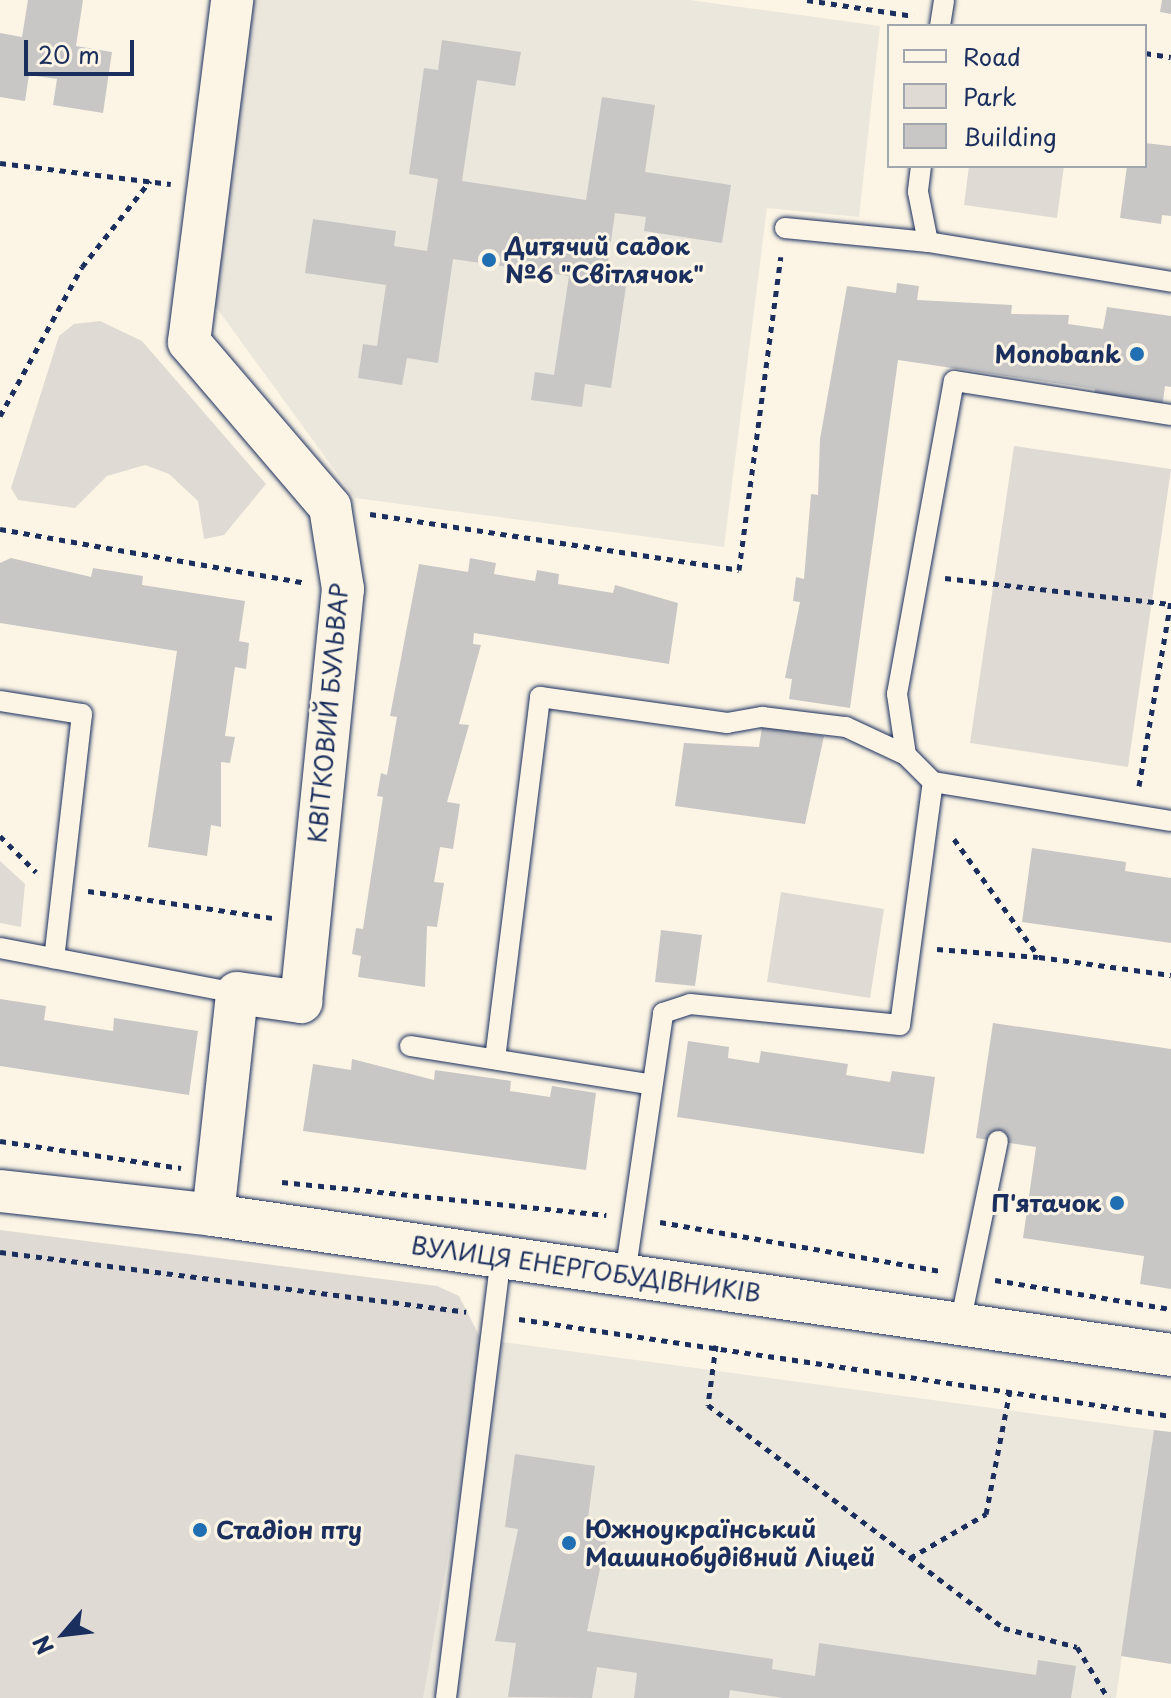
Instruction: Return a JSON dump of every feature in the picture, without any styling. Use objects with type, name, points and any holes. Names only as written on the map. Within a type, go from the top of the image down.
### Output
[{"type":"street","points":[[232,0],[189,342],[330,507]]},
{"type":"street","name":"КВІТКОВИЙ БУЛЬВАР","points":[[237,993],[301,1002],[343,589],[330,507]]},
{"type":"street","points":[[213,1215],[221,1174],[237,993]]},
{"type":"street","name":"ВУЛИЦЯ ЕНЕРГОБУДІВНИКІВ","points":[[0,1191],[213,1215],[1171,1355]]},
{"type":"lane","points":[[921,168],[918,192],[928,242]]},
{"type":"lane","points":[[785,228],[928,242],[1171,282]]},
{"type":"lane","points":[[906,755],[897,694],[954,381],[1171,415]]},
{"type":"lane","points":[[495,1059],[540,697],[727,723],[762,717],[846,727],[906,755],[933,782],[1171,821]]},
{"type":"lane","points":[[0,701],[82,714],[54,958]]},
{"type":"lane","points":[[625,1275],[648,1084],[663,1013],[690,1004],[900,1025],[933,782]]},
{"type":"lane","points":[[0,948],[237,993]]},
{"type":"lane","points":[[410,1046],[648,1084]]},
{"type":"lane","points":[[960,1324],[998,1141]]},
{"type":"lane","points":[[446,1698],[501,1256]]},
{"type":"path","points":[[807,0],[942,15]]},
{"type":"path","points":[[1147,53],[1171,57]]},
{"type":"path","points":[[0,163],[208,188]]},
{"type":"path","points":[[0,416],[82,267],[150,181]]},
{"type":"path","points":[[330,507],[739,570],[785,228]]},
{"type":"path","points":[[0,529],[343,589]]},
{"type":"path","points":[[919,575],[1171,602],[1142,787],[1126,785]]},
{"type":"path","points":[[929,805],[1039,957]]},
{"type":"path","points":[[0,836],[50,885],[309,923]]},
{"type":"path","points":[[911,947],[1039,957],[1171,975]]},
{"type":"path","points":[[0,1141],[221,1174],[632,1217],[1171,1309]]},
{"type":"path","points":[[0,1252],[716,1345],[1171,1416]]},
{"type":"path","points":[[716,1345],[708,1405],[1004,1628],[1077,1647],[1108,1698]]},
{"type":"path","points":[[910,1558],[986,1514],[1010,1391]]},
{"type":"shaded area","name":"Дитячий садок №6 \"Світлячок\"","points":[[251,0],[690,0],[880,26],[859,217],[767,208],[724,547],[355,498],[213,303]]},
{"type":"shaded area","name":"Южноукраїнський Машинобудівний Ліцей","points":[[0,1274],[1154,1430],[1116,1698],[0,1698]]},
{"type":"green space","points":[[969,168],[1064,168],[1057,218],[964,205]]},
{"type":"green space","points":[[100,321],[142,341],[266,484],[224,535],[204,539],[198,501],[169,474],[145,465],[107,476],[75,508],[18,500],[11,488],[59,336],[74,324]]},
{"type":"green space","points":[[1014,446],[1171,469],[1128,767],[970,743]]},
{"type":"green space","points":[[0,861],[25,884],[21,927],[0,923]]},
{"type":"green space","points":[[781,892],[884,909],[870,998],[767,982]]},
{"type":"green space","name":"Стадіон пту","points":[[0,1230],[437,1286],[459,1296],[485,1347],[423,1698],[0,1698]]},
{"type":"building","points":[[28,0],[83,0],[76,46],[112,52],[103,113],[53,105],[57,79],[29,75],[25,101],[0,97],[0,33],[22,37]]},
{"type":"building","points":[[1162,0],[1171,0],[1171,14],[1160,12]]},
{"type":"building","points":[[442,40],[521,52],[515,86],[477,80],[462,181],[586,200],[602,97],[655,105],[645,172],[731,185],[722,243],[644,231],[646,217],[615,213],[605,283],[626,286],[611,388],[585,384],[582,407],[531,400],[535,372],[554,375],[569,276],[453,259],[438,363],[407,358],[402,385],[358,378],[363,344],[377,346],[386,285],[305,273],[313,219],[396,231],[394,246],[427,251],[438,179],[409,174],[424,68],[438,70]]},
{"type":"building","points":[[1147,143],[1171,146],[1171,216],[1162,215],[1161,224],[1120,218],[1127,168],[1147,168]]},
{"type":"building","points":[[897,283],[919,286],[917,300],[1012,305],[1011,314],[1069,315],[1068,324],[1103,329],[1107,307],[1171,316],[1171,387],[1165,386],[1162,409],[1094,399],[1095,389],[898,360],[850,708],[789,699],[792,679],[785,678],[800,602],[793,601],[796,577],[804,579],[811,494],[818,495],[820,439],[847,286],[896,293]]},
{"type":"building","points":[[11,558],[91,577],[93,568],[143,576],[142,585],[245,601],[239,641],[249,643],[246,669],[235,667],[225,736],[235,737],[230,763],[221,762],[221,827],[211,825],[207,856],[148,847],[177,651],[0,623],[0,563]]},
{"type":"building","points":[[470,558],[496,563],[494,574],[535,581],[537,570],[559,574],[558,584],[613,593],[615,585],[678,603],[669,664],[474,633],[473,644],[481,645],[459,724],[469,725],[447,802],[460,804],[453,849],[440,847],[434,882],[444,883],[437,927],[427,926],[425,987],[358,977],[361,956],[352,954],[356,928],[363,929],[383,797],[377,796],[381,773],[387,775],[397,717],[390,716],[419,564],[468,572]]},
{"type":"building","points":[[762,727],[824,736],[805,824],[675,806],[684,743],[759,747]]},
{"type":"building","points":[[1032,848],[1126,862],[1125,871],[1171,878],[1171,943],[1022,922]]},
{"type":"building","points":[[661,930],[702,935],[695,986],[655,982]]},
{"type":"building","points":[[0,999],[46,1006],[44,1020],[113,1031],[114,1018],[198,1031],[189,1095],[0,1066]]},
{"type":"building","points":[[993,1023],[1171,1049],[1171,1289],[1140,1284],[1144,1256],[1023,1238],[1036,1147],[976,1138]]},
{"type":"building","points":[[688,1041],[729,1047],[728,1058],[759,1063],[761,1051],[848,1064],[846,1075],[890,1082],[892,1071],[935,1077],[924,1154],[677,1117]]},
{"type":"building","points":[[352,1059],[434,1080],[435,1070],[511,1081],[510,1091],[550,1097],[552,1086],[596,1093],[586,1170],[303,1131],[313,1064],[351,1070]]},
{"type":"building","points":[[1154,1430],[1171,1432],[1171,1664],[1121,1656]]},
{"type":"building","points":[[515,1454],[595,1466],[588,1518],[610,1521],[587,1631],[773,1659],[772,1669],[815,1676],[819,1643],[1036,1675],[1038,1660],[1076,1666],[1071,1698],[783,1698],[730,1690],[729,1698],[634,1698],[637,1673],[597,1667],[592,1698],[508,1697],[516,1643],[495,1641],[518,1529],[505,1527]]},
{"type":"place","name":"Дитячий садок №6 \"Світлячок\"","points":[[489,260]]},
{"type":"place","name":"Monobank","points":[[1137,354]]},
{"type":"place","name":"П'ятачок","points":[[1117,1203]]},
{"type":"place","name":"Стадіон пту","points":[[200,1530]]},
{"type":"place","name":"Южноукраїнський Машинобудівний Ліцей","points":[[569,1543]]}]
